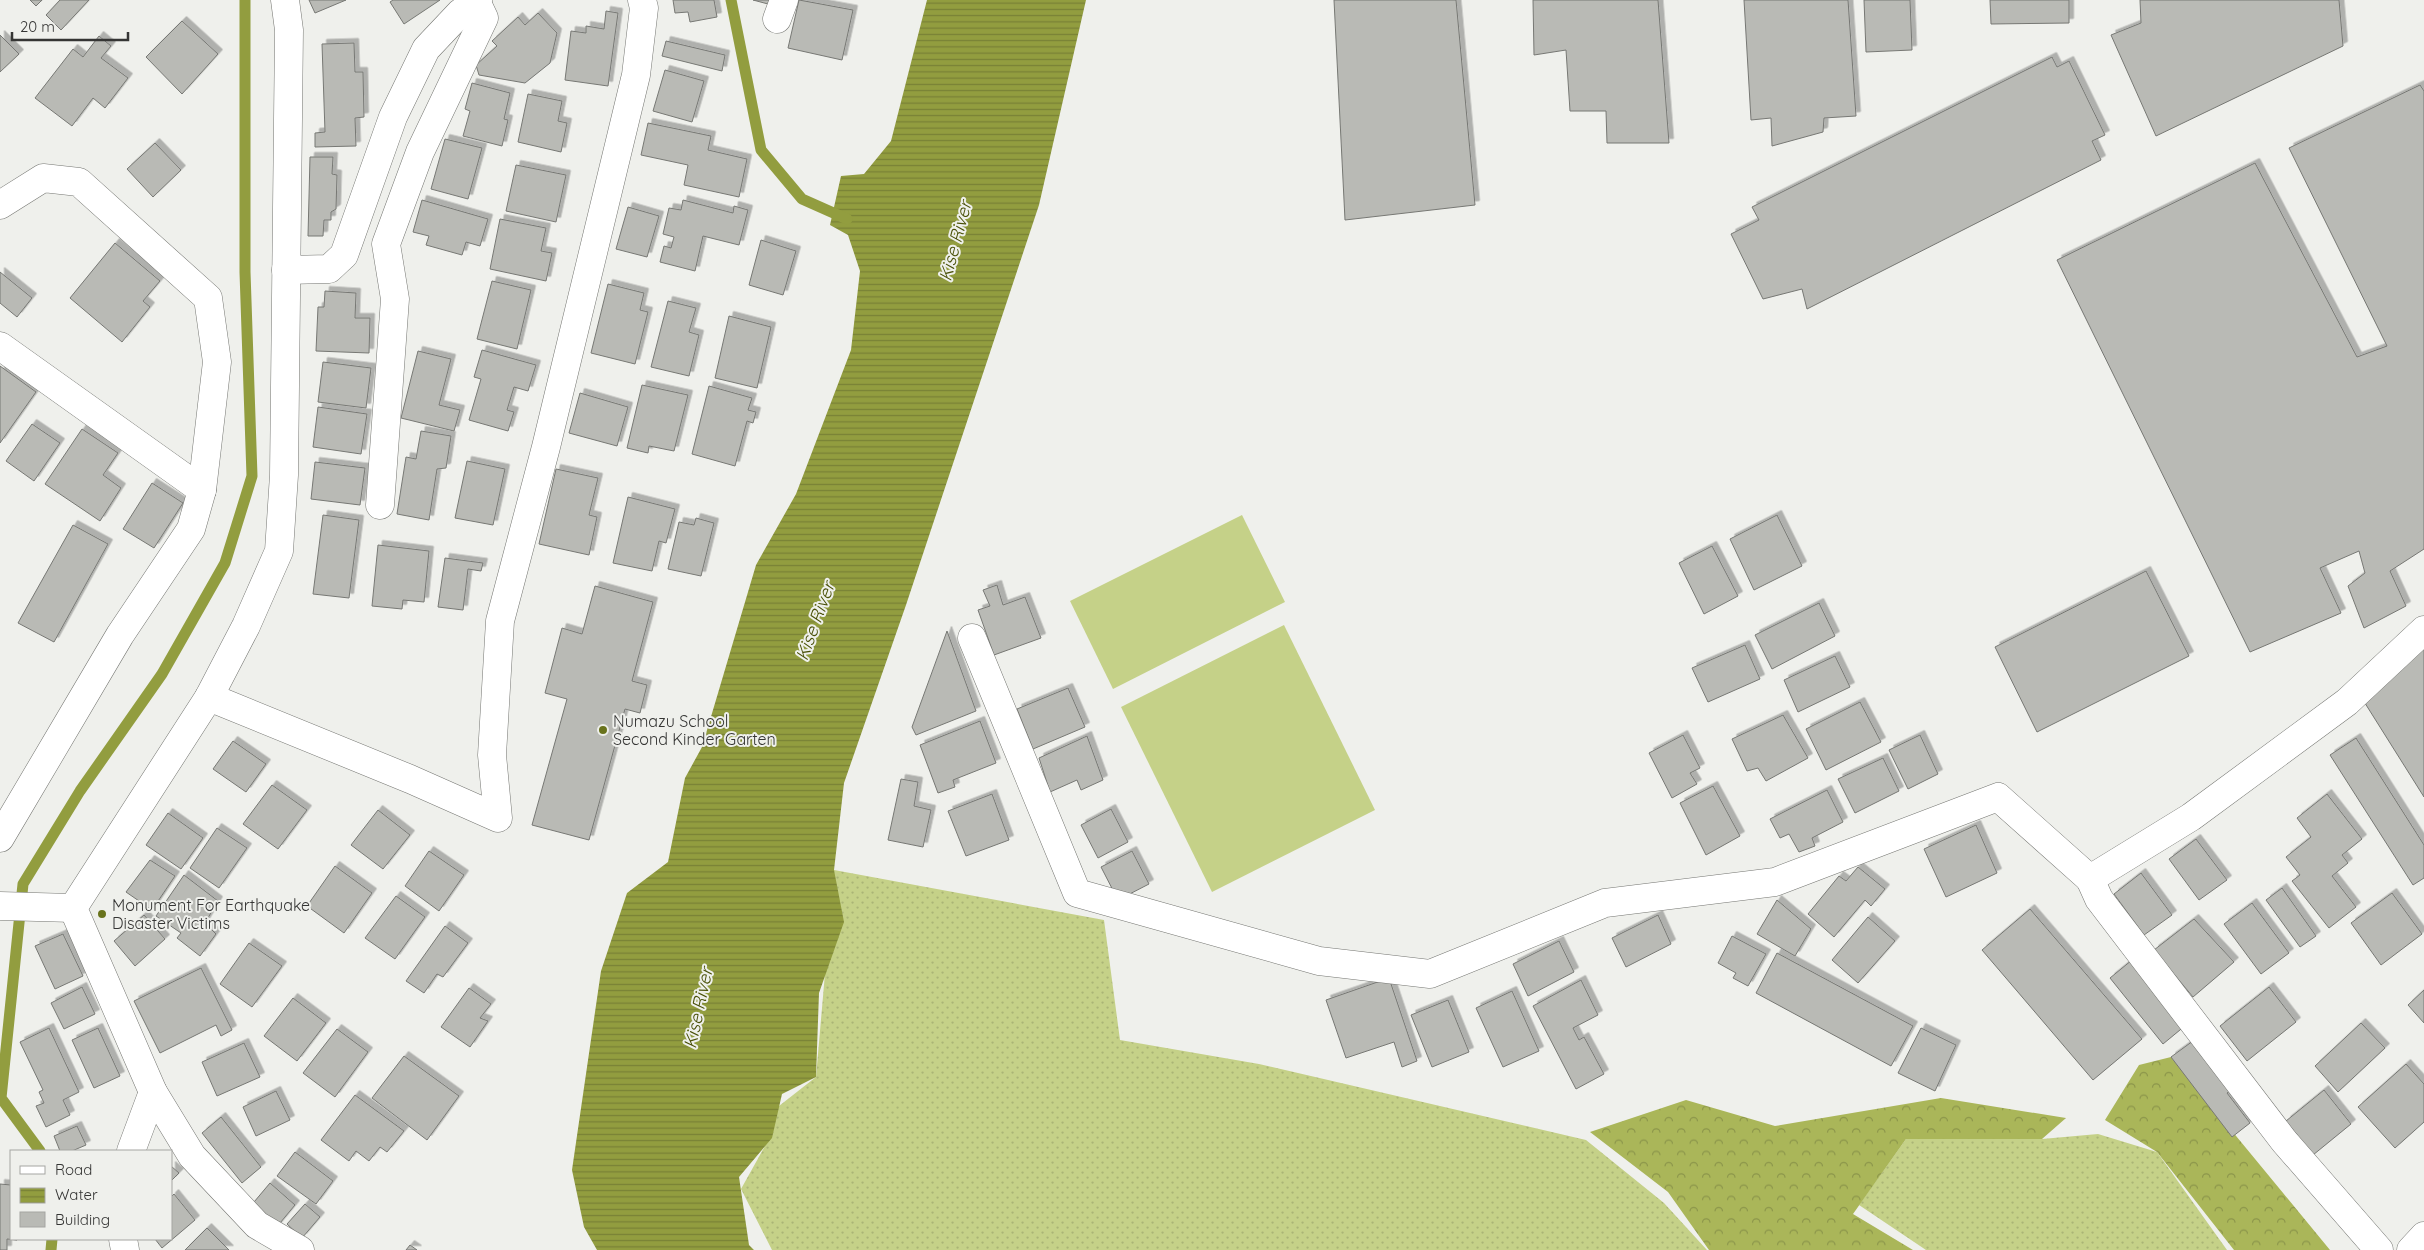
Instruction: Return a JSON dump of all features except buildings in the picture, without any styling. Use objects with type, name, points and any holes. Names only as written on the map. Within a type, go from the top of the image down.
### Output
[{"type":"street","points":[[73,908],[209,697],[246,626],[279,551],[284,475],[289,30],[285,0]]},
{"type":"street","points":[[209,697],[410,779],[498,818],[492,755],[500,621],[546,447],[636,75],[644,8],[642,0]]},
{"type":"street","points":[[286,270],[329,269],[344,256],[393,118],[426,49],[460,13],[477,1],[484,18],[420,152],[386,244],[394,299],[380,505]]},
{"type":"street","points":[[0,205],[43,178],[79,182],[208,298],[217,362],[202,490],[191,529],[120,635],[0,838]]},
{"type":"street","points":[[0,346],[202,490]]},
{"type":"street","points":[[2090,879],[2191,817],[2347,702],[2424,630]]},
{"type":"street","points":[[972,638],[1077,893],[1319,961],[1430,974],[1605,902],[1775,882],[1998,797],[2090,879],[2099,899],[2284,1141],[2379,1250]]},
{"type":"street","points":[[0,906],[73,908]]},
{"type":"street","points":[[73,908],[153,1092],[192,1156],[257,1225],[300,1250]]},
{"type":"street","points":[[131,1150],[153,1092]]},
{"type":"street","points":[[2411,1250],[2424,1236]]},
{"type":"shaded area","points":[[1242,515],[1285,602],[1113,689],[1070,601]]},
{"type":"shaded area","points":[[1284,625],[1375,810],[1212,892],[1121,707]]},
{"type":"shaded area","points":[[834,870],[1104,920],[1120,1040],[1259,1064],[1586,1140],[1664,1203],[1707,1250],[772,1250],[741,1189],[765,1146],[779,1106],[816,1077]]},
{"type":"shaded area","points":[[2098,1134],[2157,1152],[2227,1250],[1926,1250],[1859,1205],[1906,1139],[2042,1139]]},
{"type":"green space","points":[[2171,1057],[2330,1250],[2234,1250],[2157,1152],[2105,1120],[2139,1065]]},
{"type":"green space","points":[[1941,1098],[2066,1118],[2042,1139],[1906,1139],[1853,1214],[1913,1250],[1709,1250],[1668,1192],[1590,1132],[1686,1100],[1775,1126]]},
{"type":"water","name":"Kise River","points":[[927,0],[1086,0],[1039,205],[906,605],[844,783],[834,870],[844,922],[819,993],[816,1077],[782,1094],[772,1138],[739,1177],[749,1245],[754,1250],[597,1250],[584,1227],[572,1170],[601,971],[627,893],[668,862],[685,778],[702,747],[756,565],[796,494],[851,350],[860,271],[848,235],[830,225],[841,176],[864,174],[891,141]]},
{"type":"waterway","points":[[39,1150],[1,1098],[23,884],[80,791],[162,674],[225,563],[252,476],[245,272],[245,0]]},
{"type":"waterway","points":[[731,0],[761,150],[802,199],[847,219]]},
{"type":"waterway","points":[[51,1250],[52,1240]]},
{"type":"place","name":"Numazu School Second Kinder Garten","points":[[603,730]]},
{"type":"place","name":"Monument For Earthquake Disaster Victims","points":[[102,914]]}]
